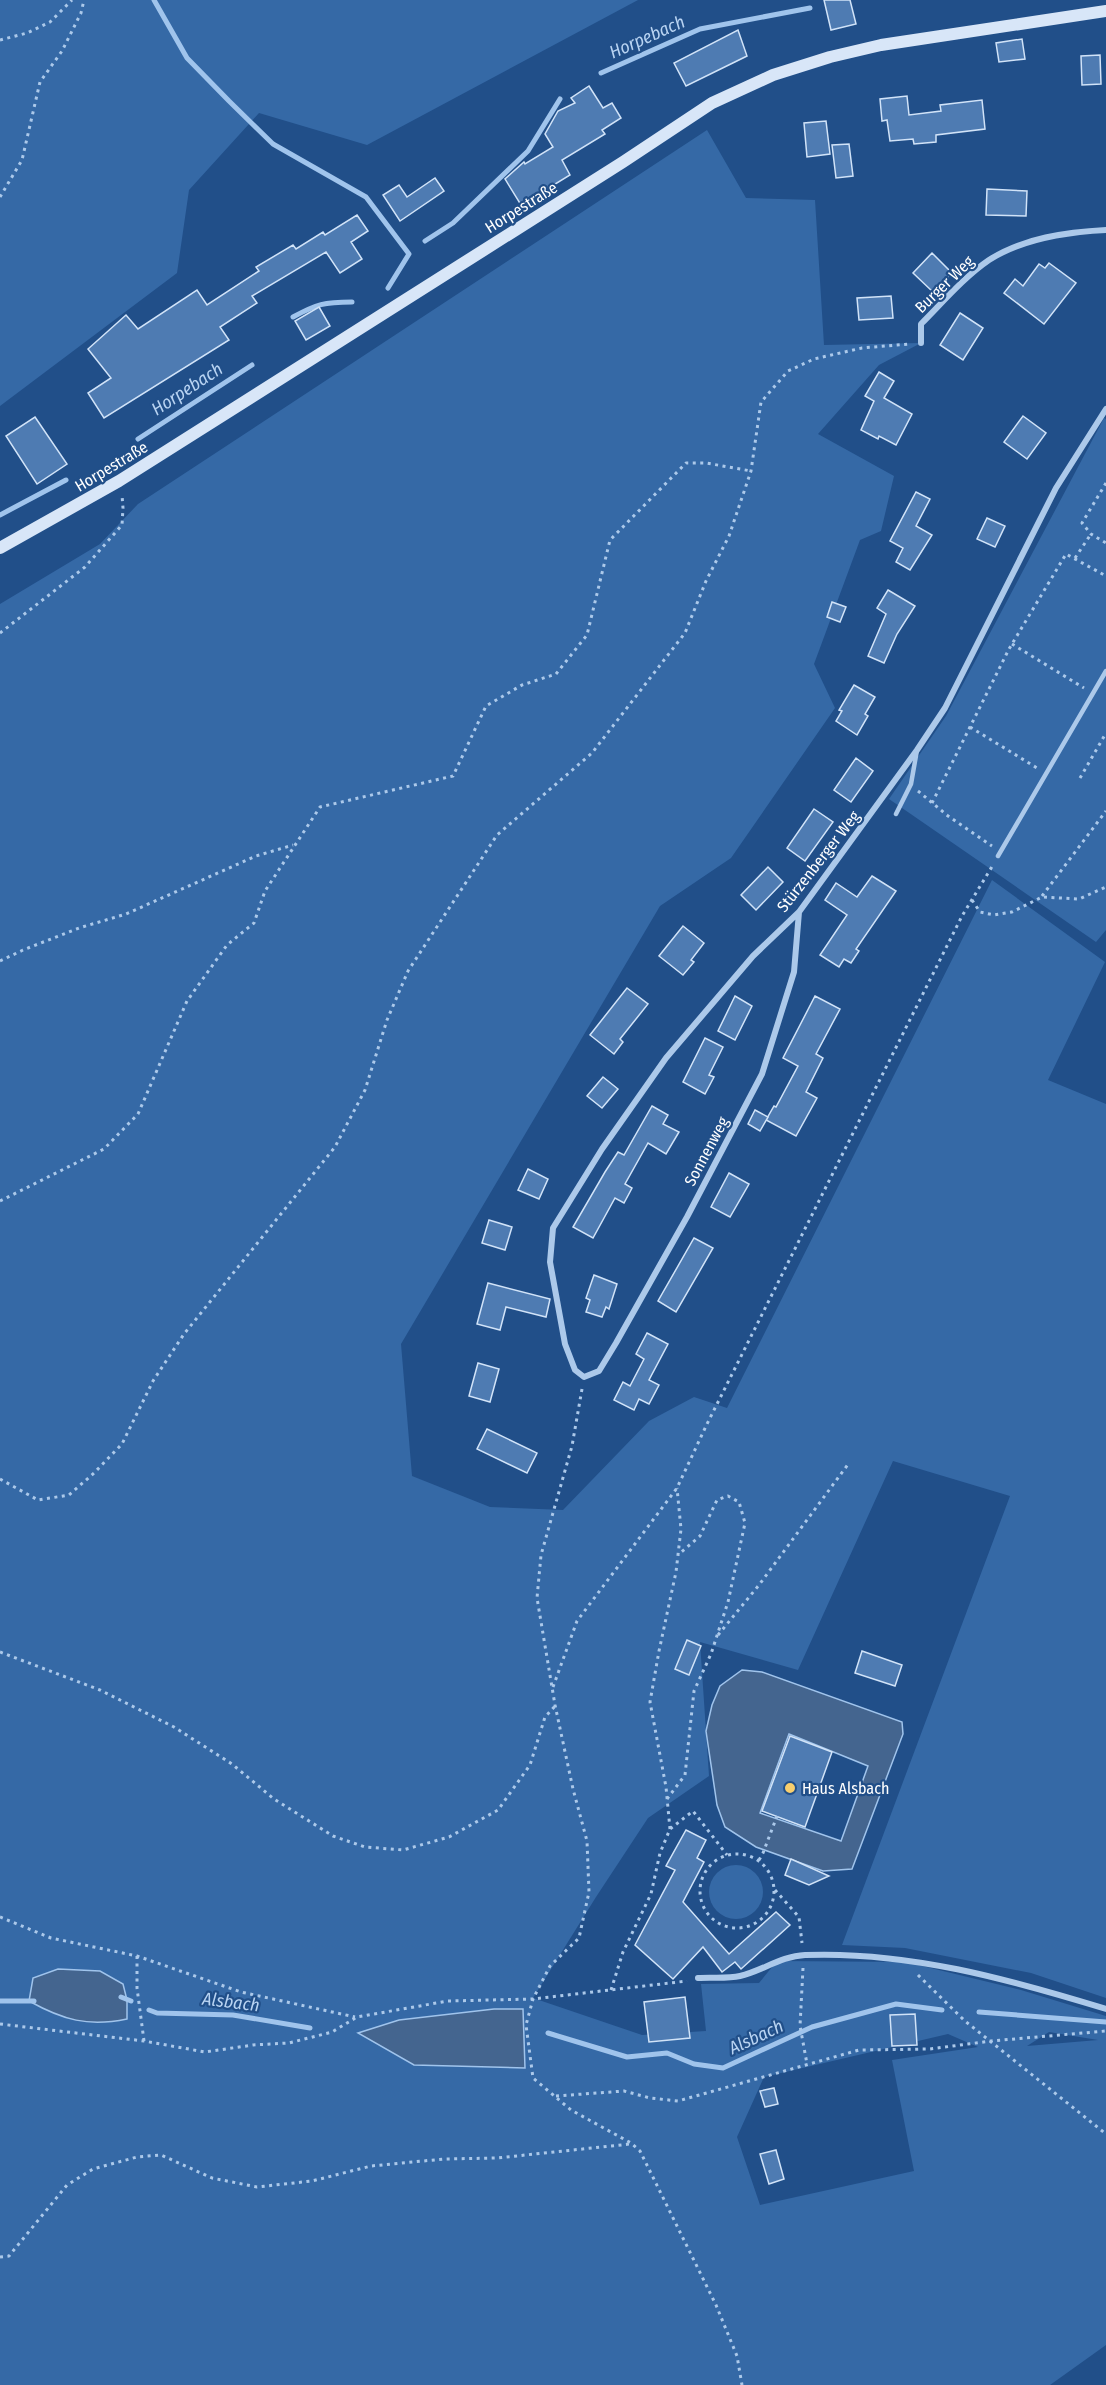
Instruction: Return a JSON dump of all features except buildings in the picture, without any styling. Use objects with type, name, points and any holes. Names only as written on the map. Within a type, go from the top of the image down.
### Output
[{"type":"street","name":"Horpestraße","points":[[0,548],[119,481],[624,162],[712,103],[773,75],[830,57],[881,45],[1106,11]]},
{"type":"street","name":"Burger Weg","points":[[921,343],[921,324],[990,260],[1036,239],[1106,230]]},
{"type":"street","name":"Stürzenberger Weg","points":[[584,1377],[575,1370],[565,1344],[550,1262],[553,1228],[602,1149],[666,1058],[753,956],[799,912],[917,750],[945,708],[1056,488],[1106,409]]},
{"type":"street","name":"Sonnenweg","points":[[584,1377],[599,1371],[616,1344],[687,1217],[762,1074],[794,972],[799,912]]},
{"type":"street","points":[[698,1978],[740,1976],[784,1958],[804,1955],[902,1959],[1022,1984],[1106,2009]]},
{"type":"lane","points":[[1000,854],[1106,671]]},
{"type":"lane","points":[[896,814],[911,784],[917,750]]},
{"type":"path","points":[[0,40],[27,33],[50,22],[72,0]]},
{"type":"path","points":[[0,196],[22,160],[40,82],[62,51],[81,14],[84,0]]},
{"type":"path","points":[[0,1479],[38,1500],[69,1495],[94,1473],[122,1444],[153,1381],[184,1334],[335,1147],[365,1090],[387,1020],[408,971],[497,836],[592,753],[685,633],[706,581],[729,536],[751,471],[761,402],[788,371],[814,360],[862,348],[921,343]]},
{"type":"path","points":[[0,1201],[104,1149],[138,1114],[187,1000],[226,945],[254,923],[264,891],[320,807],[453,776],[486,706],[522,685],[556,674],[587,635],[610,540],[686,463],[751,471]]},
{"type":"path","points":[[0,633],[85,567],[122,525],[123,508],[119,481]]},
{"type":"path","points":[[1106,483],[1082,523],[1091,534],[1106,543]]},
{"type":"path","points":[[1075,558],[1091,534]]},
{"type":"path","points":[[932,803],[1012,644],[1066,554],[1106,576]]},
{"type":"path","points":[[1012,644],[1094,693]]},
{"type":"path","points":[[970,727],[1047,774]]},
{"type":"path","points":[[1080,778],[1106,733]]},
{"type":"path","points":[[552,1689],[577,1621],[677,1488],[776,1285],[972,900],[1000,854],[948,816],[911,784]]},
{"type":"path","points":[[972,900],[981,912],[994,915],[1012,912],[1042,897],[1106,811]]},
{"type":"path","points":[[0,961],[79,928],[126,914],[256,856],[295,844]]},
{"type":"path","points":[[1042,897],[1079,898],[1106,887]]},
{"type":"path","points":[[584,1377],[572,1446],[541,1555],[537,1598],[555,1705],[587,1841],[589,1892],[579,1938],[550,1966],[533,1999],[526,2025],[533,2078],[571,2110],[631,2143],[640,2151],[716,2305],[736,2356],[742,2385]]},
{"type":"path","points":[[717,1636],[759,1585],[849,1463]]},
{"type":"path","points":[[611,1990],[623,1952],[651,1894],[660,1853],[670,1829],[650,1702],[678,1555],[681,1529],[677,1488]]},
{"type":"path","points":[[667,1800],[685,1775],[694,1690],[717,1636],[728,1602],[745,1523],[739,1502],[728,1496],[717,1500],[700,1536],[678,1555]]},
{"type":"path","points":[[0,1652],[100,1690],[174,1727],[232,1764],[274,1799],[333,1836],[365,1847],[403,1850],[431,1843],[449,1837],[498,1810],[530,1765],[545,1717],[555,1705]]},
{"type":"path","points":[[670,1829],[693,1811],[727,1855]]},
{"type":"path","points":[[759,1860],[764,1853],[776,1817]]},
{"type":"path","points":[[738,1853],[759,1860],[767,1868],[774,1889],[773,1902],[767,1914],[758,1923],[746,1928],[733,1929],[715,1922],[703,1907],[699,1894],[700,1881],[710,1865],[727,1855],[738,1853]]},
{"type":"path","points":[[774,1889],[799,1917],[804,1955],[800,2026],[807,2064]]},
{"type":"path","points":[[0,1917],[51,1938],[137,1956],[241,1992],[357,2018]]},
{"type":"path","points":[[137,1956],[137,1988],[144,2042]]},
{"type":"path","points":[[902,1959],[965,2021],[1106,2134]]},
{"type":"path","points":[[0,2024],[205,2052],[253,2045],[289,2043],[332,2032],[357,2018],[448,2001],[533,1999],[678,1983],[698,1978]]},
{"type":"path","points":[[555,2096],[624,2091],[650,2098],[678,2101],[859,2050],[930,2049],[1106,2031]]},
{"type":"path","points":[[0,2257],[9,2256],[67,2185],[93,2169],[137,2157],[161,2155],[212,2178],[256,2187],[312,2181],[371,2166],[444,2159],[497,2158],[631,2143]]},
{"type":"shaded area","points":[[0,0],[638,0],[367,145],[259,113],[189,190],[177,273],[0,406]]},
{"type":"shaded area","points":[[707,130],[746,198],[815,200],[824,345],[921,343],[879,365],[818,434],[894,476],[881,531],[860,540],[814,664],[835,708],[731,858],[660,906],[401,1344],[412,1476],[490,1507],[563,1510],[649,1421],[694,1397],[727,1408],[992,880],[1105,962],[1048,1080],[1106,1104],[1106,1998],[1031,1973],[905,1948],[842,1945],[1010,1496],[893,1461],[798,1670],[700,1642],[709,1776],[648,1818],[533,1998],[642,2035],[706,2031],[701,1984],[759,1983],[777,1961],[906,1962],[1021,1990],[1106,2016],[1106,2345],[1050,2385],[0,2385],[0,604],[100,544],[138,504]],"holes":[[[523,2010],[522,2035],[414,2065],[359,2033]],[[1049,2032],[1098,2040],[1027,2046]],[[948,2034],[978,2047],[892,2060],[914,2171],[760,2205],[737,2137],[764,2077]]]},
{"type":"shaded area","points":[[1104,418],[1106,419],[1106,930],[1096,942],[889,799],[946,716]]},
{"type":"shaded area","points":[[742,1670],[762,1672],[902,1722],[903,1734],[852,1869],[823,1871],[756,1847],[725,1827],[717,1805],[706,1731],[712,1705],[720,1686]],"holes":[[[789,1734],[868,1766],[841,1841],[760,1813]]]},
{"type":"shaded area","points":[[731,1865],[741,1865],[751,1869],[759,1877],[763,1892],[759,1907],[751,1915],[741,1919],[731,1919],[721,1915],[713,1907],[709,1897],[709,1887],[713,1877],[721,1869]]},
{"type":"shaded area","points":[[58,1969],[100,1971],[123,1984],[127,2000],[127,2019],[100,2022],[76,2020],[53,2013],[29,2001],[33,1978]]},
{"type":"shaded area","points":[[494,2009],[523,2009],[525,2068],[414,2065],[358,2033],[399,2020]]},
{"type":"waterway","points":[[154,0],[187,58],[273,144],[366,197],[409,254],[388,288]]},
{"type":"waterway","name":"Horpebach","points":[[601,73],[700,29],[810,8]]},
{"type":"waterway","name":"Horpebach","points":[[425,241],[453,223],[528,151],[560,99]]},
{"type":"waterway","name":"Horpebach","points":[[293,317],[321,305],[352,302]]},
{"type":"waterway","name":"Horpebach","points":[[138,439],[252,365]]},
{"type":"waterway","name":"Horpebach","points":[[0,515],[66,480]]},
{"type":"waterway","name":"Alsbach","points":[[121,1997],[131,2001]]},
{"type":"waterway","name":"Alsbach","points":[[0,2001],[34,2001]]},
{"type":"waterway","name":"Alsbach","points":[[548,2033],[627,2057],[667,2053],[694,2064],[723,2068],[812,2027],[896,2004],[942,2010]]},
{"type":"waterway","name":"Alsbach","points":[[149,2010],[157,2013],[233,2015],[310,2028]]},
{"type":"waterway","name":"Alsbach","points":[[979,2012],[1106,2022]]},
{"type":"place","name":"Haus Alsbach","points":[[790,1788]]}]
